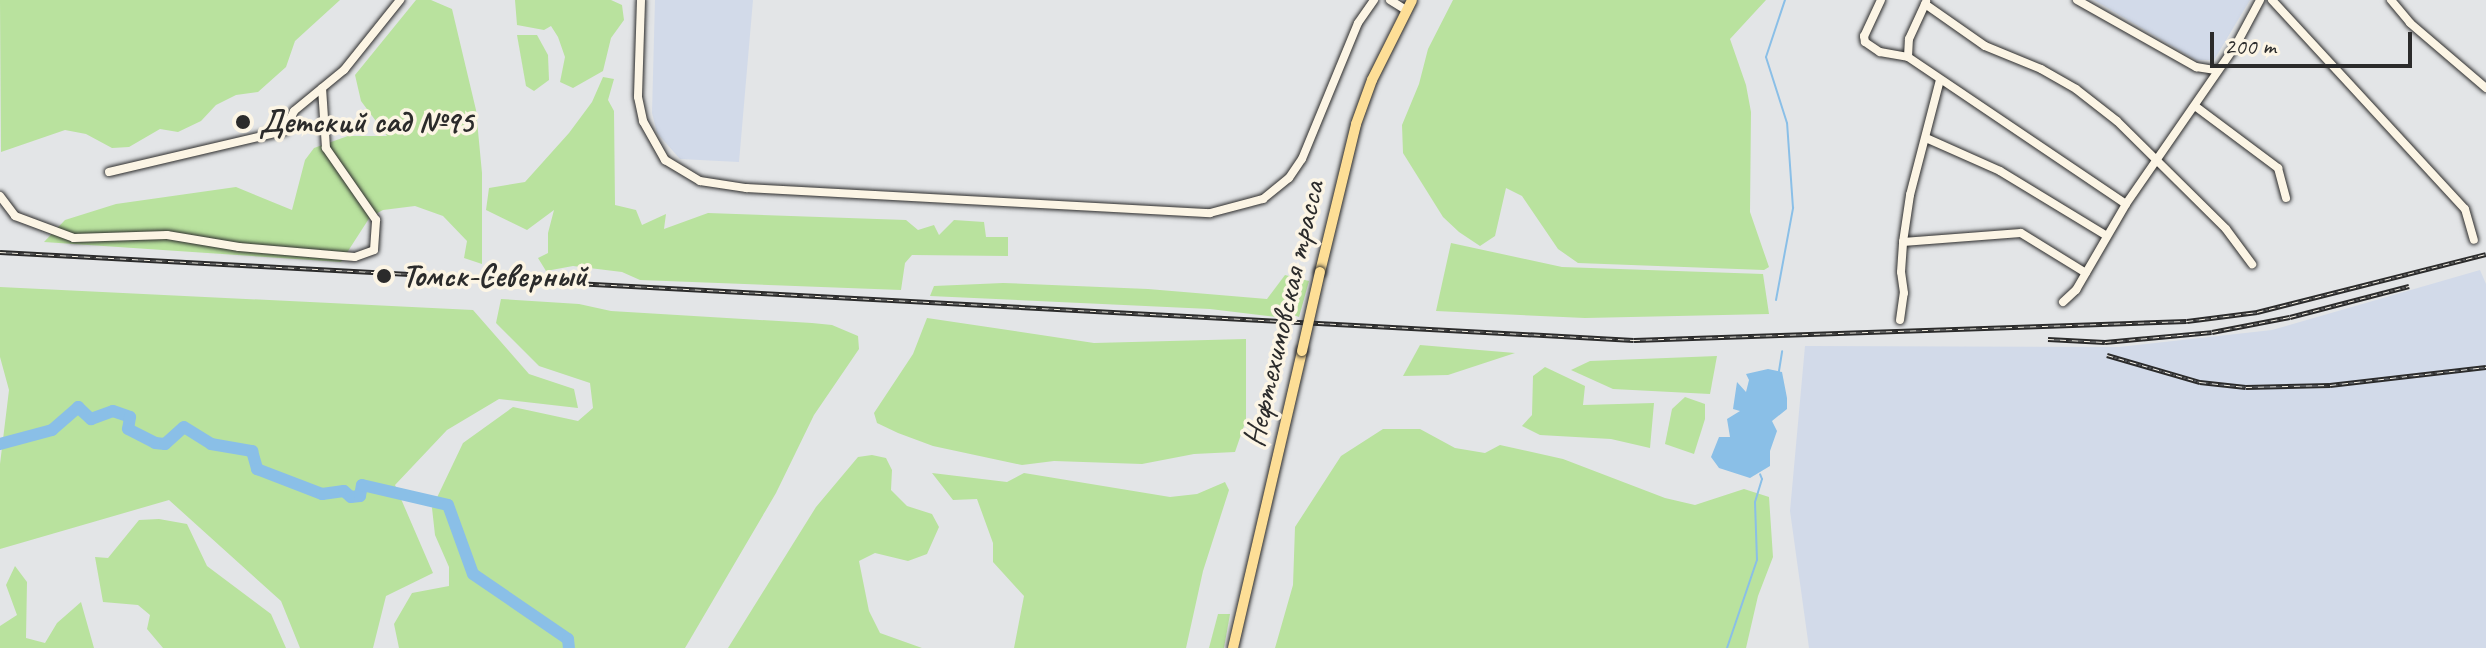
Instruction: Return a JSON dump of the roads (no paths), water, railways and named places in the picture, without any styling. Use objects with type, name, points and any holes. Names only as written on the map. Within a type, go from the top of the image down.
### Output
[{"type":"main road","name":"Нефтехимовская трасса","points":[[1233,648],[1356,124],[1372,80],[1409,5]]},
{"type":"street","points":[[109,172],[284,131],[294,111],[344,70],[400,0]]},
{"type":"street","points":[[641,0],[638,97],[643,121],[665,160],[700,181],[746,188],[1210,213],[1263,199],[1289,178],[1302,159],[1358,23],[1375,1]]},
{"type":"street","points":[[1390,0],[1409,5]]},
{"type":"street","points":[[1881,0],[1864,36],[1865,42],[1880,52],[1908,57],[2126,204]]},
{"type":"street","points":[[2077,0],[2196,67],[2216,70]]},
{"type":"street","points":[[2063,302],[2086,273],[2126,204],[2236,45],[2260,0]]},
{"type":"street","points":[[2272,0],[2465,209],[2474,240]]},
{"type":"street","points":[[2391,0],[2410,23],[2486,88]]},
{"type":"street","points":[[1908,57],[1909,39],[1926,2],[1985,46],[2041,69],[2076,89],[2117,121],[2226,229],[2252,264]]},
{"type":"street","points":[[1900,320],[1904,293],[1901,272],[1903,242],[1910,195],[1940,80]]},
{"type":"street","points":[[0,196],[15,216],[74,238],[167,235],[239,247],[355,257],[374,250],[376,220],[326,148],[322,88]]},
{"type":"street","points":[[2195,106],[2278,168],[2286,198]]},
{"type":"street","points":[[1926,138],[2000,171],[2107,236]]},
{"type":"street","points":[[1903,242],[2021,233],[2086,273]]},
{"type":"water","points":[[1768,369],[1782,372],[1787,409],[1772,421],[1777,431],[1770,451],[1770,466],[1750,478],[1719,468],[1711,457],[1719,437],[1730,437],[1727,419],[1740,411],[1733,409],[1737,382],[1746,392],[1749,380],[1746,374]]},
{"type":"waterway","points":[[1776,300],[1793,208],[1787,123],[1766,57],[1785,0]]},
{"type":"waterway","points":[[1779,371],[1782,351]]},
{"type":"waterway","points":[[0,444],[52,430],[78,407],[91,419],[113,411],[130,417],[128,429],[155,443],[165,444],[184,427],[211,444],[252,451],[257,469],[322,494],[344,491],[351,497],[360,496],[362,485],[448,505],[473,574],[568,639],[569,648]]},
{"type":"waterway","points":[[1727,648],[1757,560],[1755,502],[1762,479],[1760,474]]},
{"type":"railway","points":[[0,252],[1634,340],[2187,321],[2257,312],[2486,254]]},
{"type":"railway","points":[[2048,339],[2105,342],[2212,332],[2290,317],[2409,286]]},
{"type":"railway","points":[[2107,355],[2200,382],[2246,387],[2330,385],[2486,367]]},
{"type":"place","name":"Детский сад №95","points":[[243,122]]},
{"type":"place","name":"Томск-Северный","points":[[384,276]]}]
